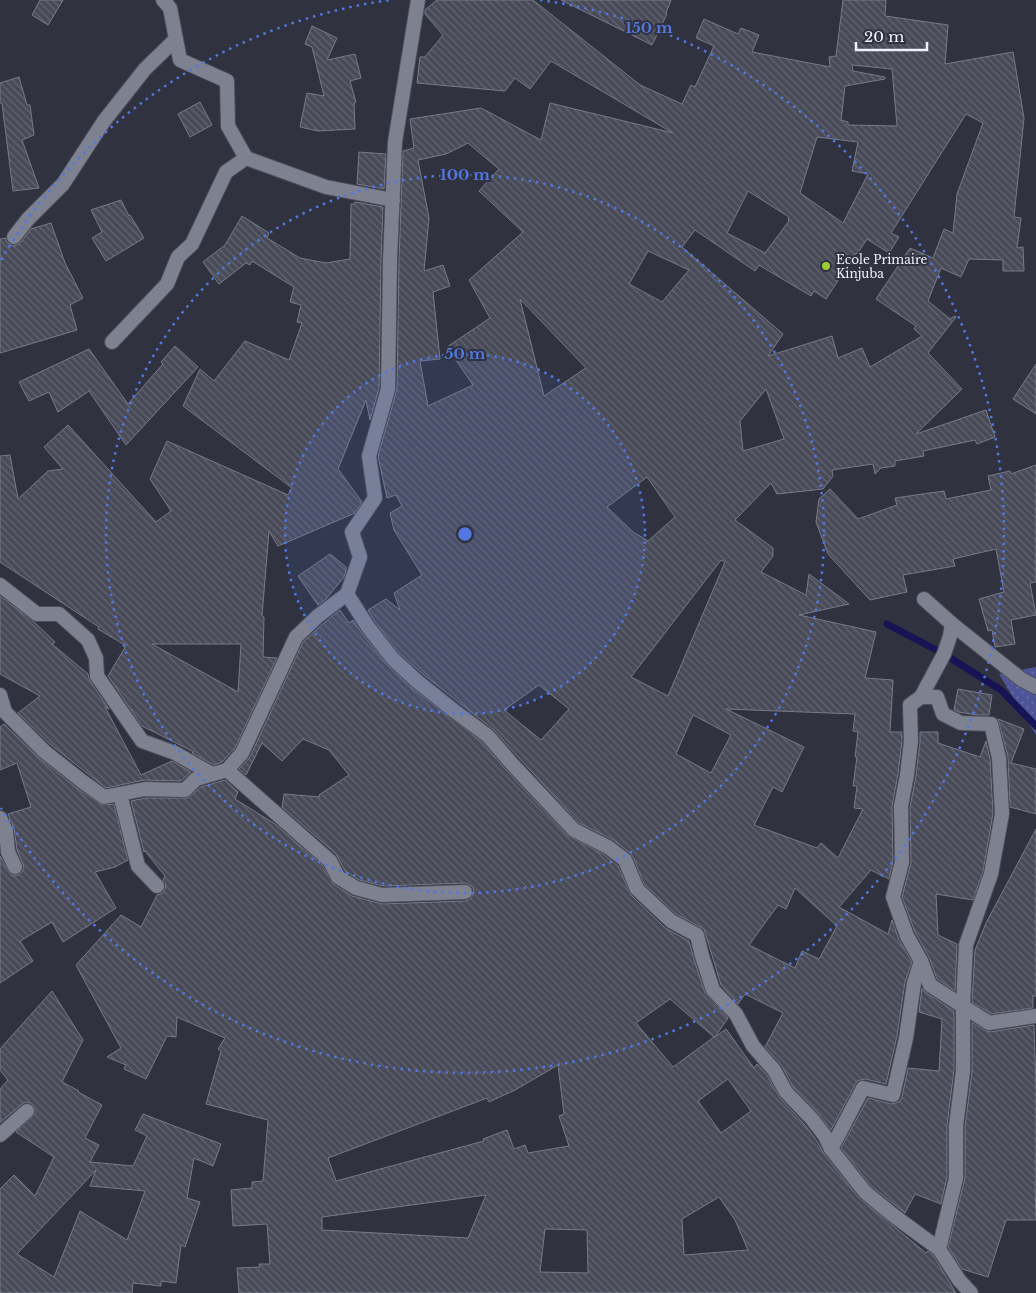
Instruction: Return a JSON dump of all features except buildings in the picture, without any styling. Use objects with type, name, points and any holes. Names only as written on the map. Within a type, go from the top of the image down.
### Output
[{"type":"street","points":[[163,0],[170,8],[180,60],[227,81],[228,126],[246,158],[326,187],[393,200]]},
{"type":"street","points":[[0,684],[0,694],[5,712],[45,752],[104,797],[146,789],[185,790],[196,779],[227,770],[242,753],[296,637],[318,616],[347,594],[360,557],[352,532],[375,498],[369,456],[388,389],[390,260],[395,142],[418,0]]},
{"type":"street","points":[[14,237],[28,219],[63,184],[104,121],[145,69],[176,39]]},
{"type":"street","points":[[112,342],[167,284],[178,257],[192,244],[226,172],[246,158]]},
{"type":"street","points":[[0,585],[37,614],[59,614],[88,640],[96,658],[97,676],[142,741],[175,753],[212,774]]},
{"type":"street","points":[[347,594],[368,627],[393,659],[425,688],[488,736],[574,830],[608,847],[625,860],[637,889],[671,921],[697,935],[713,990],[736,1014],[753,1046],[774,1070],[786,1092],[812,1119],[825,1136],[831,1150],[866,1192],[893,1215],[939,1249],[959,1280],[971,1293]]},
{"type":"street","points":[[924,599],[1021,679],[1036,687]]},
{"type":"street","points":[[952,624],[944,654],[921,697],[910,705],[911,741],[901,806],[902,862],[893,897],[907,936],[921,961],[930,985],[989,1023],[1036,1016]]},
{"type":"street","points":[[921,697],[937,696],[943,714],[961,723],[991,724],[999,758],[1002,814],[991,874],[966,945],[963,1006],[963,1071],[956,1126],[956,1178],[939,1249]]},
{"type":"street","points":[[227,770],[330,861],[338,877],[356,888],[382,895],[465,892]]},
{"type":"street","points":[[120,794],[138,866],[157,886]]},
{"type":"street","points":[[0,818],[6,831],[8,852],[15,867]]},
{"type":"street","points":[[831,1150],[863,1088],[893,1095],[906,1038],[914,983],[921,961]]},
{"type":"street","points":[[0,1135],[27,1111]]},
{"type":"shaded area","points":[[1036,667],[1036,735],[999,674]]},
{"type":"waterway","points":[[887,624],[944,654],[1001,690],[1036,726]]},
{"type":"place","name":"Ecole Primaire Kinjuba","points":[[826,266]]}]
